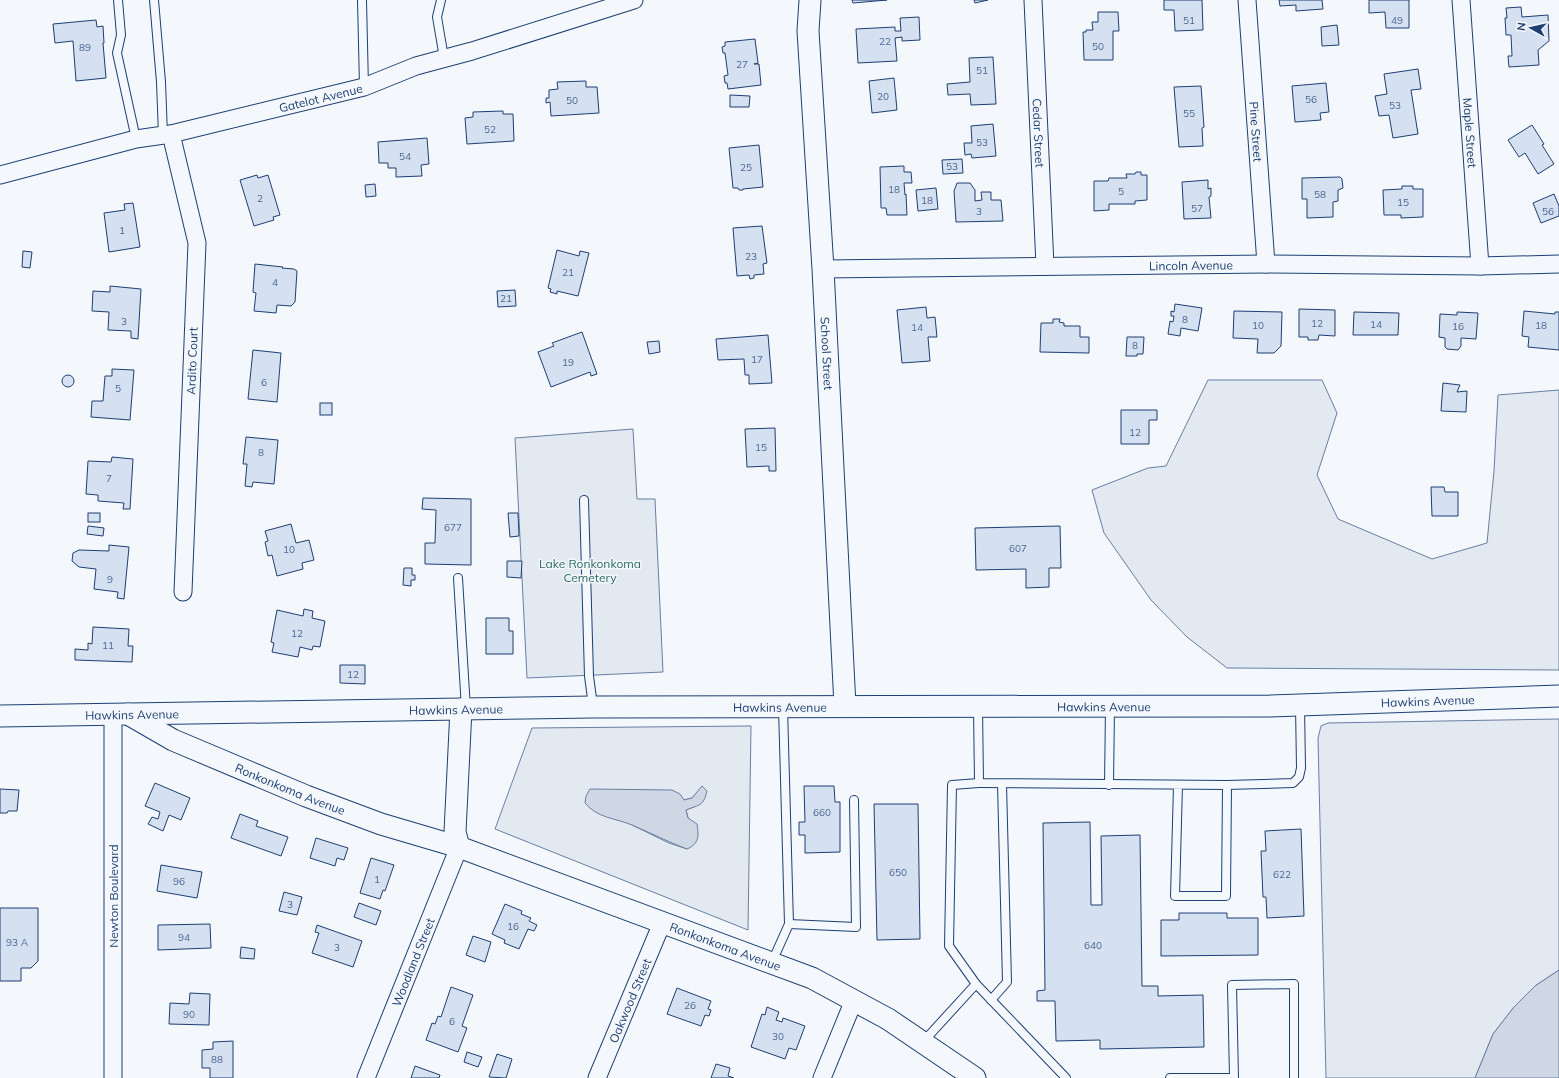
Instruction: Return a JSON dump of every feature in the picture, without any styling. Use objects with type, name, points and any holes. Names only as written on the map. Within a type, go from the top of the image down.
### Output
[{"type":"street","name":"Gatelot Avenue","points":[[0,174],[136,139],[167,134],[364,86],[416,66],[472,51],[634,0]]},
{"type":"street","name":"School Street","points":[[810,0],[808,31],[823,269],[845,706]]},
{"type":"street","name":"Cedar Street","points":[[1033,0],[1045,266]]},
{"type":"street","name":"Pine Street","points":[[1247,0],[1266,264]]},
{"type":"street","name":"Maple Street","points":[[1461,0],[1480,266]]},
{"type":"street","name":"Ardito Court","points":[[167,134],[197,243],[183,592]]},
{"type":"street","name":"Lincoln Avenue","points":[[823,269],[1266,264],[1480,266],[1559,264]]},
{"type":"street","name":"Hawkins Avenue","points":[[0,716],[593,707],[1300,705],[1559,696]]},
{"type":"street","points":[[459,847],[455,832],[464,709]]},
{"type":"street","name":"Ronkonkoma Avenue","points":[[120,714],[173,740],[306,796],[380,824],[459,847],[812,978],[888,1019],[975,1078]]},
{"type":"street","name":"Newton Boulevard","points":[[113,1078],[120,714]]},
{"type":"street","name":"Woodland Street","points":[[366,1078],[459,847]]},
{"type":"street","name":"Oakwood Street","points":[[597,1078],[662,923]]},
{"type":"street","points":[[822,1078],[854,1000]]},
{"type":"lane","points":[[118,0],[121,35],[117,54],[136,139]]},
{"type":"lane","points":[[154,0],[167,134]]},
{"type":"lane","points":[[362,0],[364,86]]},
{"type":"lane","points":[[441,0],[436,17],[444,58]]},
{"type":"lane","points":[[584,500],[589,676],[593,707]]},
{"type":"lane","points":[[458,578],[464,709]]},
{"type":"lane","points":[[1066,1078],[976,984],[949,946],[952,785],[979,783],[1227,786],[1293,783],[1299,776],[1301,768],[1300,705]]},
{"type":"lane","points":[[771,963],[789,924],[783,706]]},
{"type":"lane","points":[[978,706],[979,783]]},
{"type":"lane","points":[[1109,785],[1110,706]]},
{"type":"lane","points":[[991,1000],[1007,982],[1002,784]]},
{"type":"lane","points":[[1178,785],[1175,896],[1226,896],[1227,786]]},
{"type":"lane","points":[[789,924],[856,927],[854,800]]},
{"type":"lane","points":[[922,1042],[976,984]]},
{"type":"lane","points":[[1170,1078],[1234,1078],[1232,985],[1294,984],[1294,1078]]},
{"type":"green space","points":[[1208,380],[1322,380],[1337,413],[1317,475],[1338,519],[1432,559],[1487,543],[1494,471],[1498,395],[1559,390],[1559,670],[1227,668],[1187,637],[1151,600],[1104,533],[1092,490],[1148,468],[1166,466]]},
{"type":"green space","name":"Lake Ronkonkoma Cemetery","points":[[633,429],[637,499],[655,499],[663,672],[527,678],[515,438]]},
{"type":"green space","points":[[1559,719],[1559,970],[1535,986],[1514,1007],[1493,1034],[1475,1078],[1326,1078],[1318,738],[1321,726],[1328,723]]},
{"type":"green space","points":[[751,726],[748,930],[495,829],[532,728]],"holes":[[[702,787],[694,807],[686,810],[688,818],[687,849],[669,843],[632,825],[684,800],[692,798]]]},
{"type":"shaded area","points":[[702,786],[707,791],[704,800],[698,806],[686,810],[688,818],[697,824],[698,832],[696,842],[687,849],[632,825],[601,815],[585,803],[586,796],[590,789],[672,790],[680,794],[684,800],[692,798]]},
{"type":"shaded area","points":[[1559,970],[1559,1078],[1475,1078],[1493,1034],[1514,1007],[1535,986]]},
{"type":"building","points":[[852,0],[887,0],[853,3]]},
{"type":"building","points":[[974,0],[988,0],[975,3]]},
{"type":"building","points":[[1164,0],[1202,0],[1203,30],[1175,31],[1174,10],[1164,10]]},
{"type":"building","points":[[1279,0],[1322,0],[1323,9],[1296,11],[1296,5],[1280,6]]},
{"type":"building","points":[[1369,0],[1409,0],[1409,28],[1386,28],[1385,12],[1369,13]]},
{"type":"building","points":[[1521,7],[1522,17],[1548,15],[1549,41],[1538,50],[1539,65],[1509,67],[1508,56],[1512,56],[1511,35],[1506,35],[1506,8]]},
{"type":"building","points":[[1098,12],[1118,12],[1119,31],[1113,31],[1113,60],[1084,60],[1083,32],[1086,32],[1086,30],[1093,30],[1092,22],[1098,22]]},
{"type":"building","points":[[919,17],[920,40],[902,41],[902,37],[895,38],[897,61],[858,63],[856,29],[895,27],[895,31],[901,31],[900,18]]},
{"type":"building","points":[[96,20],[97,27],[103,26],[106,78],[76,81],[73,41],[55,43],[53,24]]},
{"type":"building","points":[[1337,25],[1339,45],[1322,46],[1321,27]]},
{"type":"building","points":[[755,39],[758,63],[754,64],[759,64],[761,85],[728,89],[724,76],[728,75],[725,53],[723,53],[722,47],[725,46],[725,42]]},
{"type":"building","points":[[993,57],[996,104],[971,105],[970,94],[948,95],[947,84],[970,82],[969,58]]},
{"type":"building","points":[[1418,69],[1421,89],[1411,90],[1418,134],[1393,138],[1389,115],[1379,116],[1375,96],[1387,94],[1384,74]]},
{"type":"building","points":[[894,78],[897,110],[872,113],[869,81]]},
{"type":"building","points":[[586,81],[586,87],[597,87],[599,113],[551,116],[550,102],[546,103],[546,98],[549,98],[549,90],[558,89],[557,82]]},
{"type":"building","points":[[1326,83],[1329,112],[1320,113],[1321,120],[1295,122],[1292,86]]},
{"type":"building","points":[[1201,86],[1204,127],[1202,128],[1203,146],[1179,147],[1174,87]]},
{"type":"building","points":[[730,95],[750,96],[749,107],[730,107]]},
{"type":"building","points":[[503,111],[503,114],[513,114],[514,141],[467,144],[465,118],[473,117],[473,112]]},
{"type":"building","points":[[993,124],[996,156],[972,158],[971,154],[965,155],[964,143],[972,143],[971,126]]},
{"type":"building","points":[[1532,125],[1554,164],[1538,174],[1525,153],[1519,157],[1508,140]]},
{"type":"building","points":[[427,138],[429,164],[421,165],[422,176],[396,177],[396,168],[388,168],[388,163],[379,163],[378,142]]},
{"type":"building","points":[[759,145],[763,187],[743,190],[733,188],[729,148]]},
{"type":"building","points":[[962,159],[963,173],[943,174],[942,160]]},
{"type":"building","points":[[904,166],[904,172],[911,172],[912,183],[904,183],[907,215],[887,215],[886,208],[881,208],[880,167]]},
{"type":"building","points":[[1136,172],[1141,172],[1141,175],[1147,175],[1147,200],[1135,201],[1135,204],[1109,204],[1109,210],[1094,211],[1094,181],[1108,181],[1109,178],[1127,178],[1126,174],[1135,174]]},
{"type":"building","points":[[257,175],[258,178],[268,175],[280,215],[273,217],[274,220],[254,226],[240,180]]},
{"type":"building","points":[[1340,177],[1342,179],[1343,188],[1338,190],[1338,201],[1333,202],[1333,217],[1307,218],[1307,199],[1302,199],[1302,178]]},
{"type":"building","points":[[1208,180],[1208,189],[1211,188],[1211,196],[1209,197],[1211,218],[1184,219],[1182,182]]},
{"type":"building","points":[[957,183],[970,183],[975,190],[975,201],[982,200],[981,192],[991,192],[991,200],[1001,200],[1003,221],[956,222],[954,191]]},
{"type":"building","points":[[375,184],[376,196],[366,197],[365,185]]},
{"type":"building","points":[[1402,186],[1413,186],[1413,189],[1423,189],[1423,217],[1401,218],[1401,215],[1384,215],[1383,190],[1402,189]]},
{"type":"building","points":[[936,188],[938,209],[918,211],[916,190]]},
{"type":"building","points":[[1554,194],[1559,206],[1559,216],[1541,223],[1533,203]]},
{"type":"building","points":[[133,203],[140,247],[109,252],[104,213],[125,210],[124,204]]},
{"type":"building","points":[[762,226],[767,263],[763,264],[764,274],[754,275],[754,278],[750,279],[749,275],[737,276],[733,228]]},
{"type":"building","points":[[557,250],[579,256],[580,251],[589,253],[578,296],[557,291],[557,294],[550,292],[551,289],[548,288]]},
{"type":"building","points":[[23,251],[32,252],[30,268],[22,267]]},
{"type":"building","points":[[255,264],[283,267],[282,268],[294,269],[297,271],[295,302],[291,306],[277,305],[276,313],[254,311],[256,293],[253,292]]},
{"type":"building","points":[[110,286],[141,289],[138,339],[131,338],[131,331],[108,330],[109,312],[92,311],[93,291],[110,292]]},
{"type":"building","points":[[515,290],[516,306],[498,307],[497,291]]},
{"type":"building","points":[[1175,304],[1202,308],[1198,331],[1181,328],[1180,336],[1168,334],[1170,321],[1173,322],[1174,316],[1171,316],[1171,311],[1174,312]]},
{"type":"building","points":[[926,307],[927,318],[935,317],[937,337],[928,337],[930,361],[902,363],[897,310]]},
{"type":"building","points":[[1299,309],[1335,310],[1335,336],[1319,335],[1318,340],[1308,340],[1308,337],[1299,337]]},
{"type":"building","points":[[1234,311],[1282,312],[1281,346],[1274,353],[1257,353],[1258,339],[1233,338]]},
{"type":"building","points":[[1524,311],[1555,314],[1555,312],[1559,312],[1559,350],[1528,347],[1529,337],[1522,336]]},
{"type":"building","points":[[1354,312],[1399,313],[1398,335],[1353,335]]},
{"type":"building","points":[[1457,312],[1478,313],[1476,339],[1461,338],[1461,346],[1458,350],[1447,349],[1445,347],[1445,338],[1439,337],[1440,314],[1457,315]]},
{"type":"building","points":[[1053,319],[1060,319],[1059,322],[1064,323],[1064,326],[1080,326],[1080,337],[1089,337],[1089,353],[1040,352],[1041,323],[1053,323]]},
{"type":"building","points":[[582,332],[597,374],[591,376],[590,372],[551,387],[538,352],[554,346],[552,343]]},
{"type":"building","points":[[768,335],[772,383],[749,384],[749,375],[745,375],[744,359],[718,360],[716,339]]},
{"type":"building","points":[[1127,337],[1144,337],[1143,354],[1137,354],[1137,356],[1126,356]]},
{"type":"building","points":[[659,341],[660,352],[649,354],[647,342]]},
{"type":"building","points":[[253,350],[281,353],[277,402],[248,399]]},
{"type":"building","points":[[112,369],[134,370],[130,420],[91,417],[92,401],[103,401],[105,376],[112,376]]},
{"type":"building","points":[[70,375],[73,376],[73,386],[66,387],[63,386],[62,379],[63,376]]},
{"type":"building","points":[[1443,383],[1460,385],[1457,392],[1467,391],[1466,412],[1441,411]]},
{"type":"building","points":[[320,403],[332,403],[332,415],[320,415]]},
{"type":"building","points":[[1121,410],[1157,410],[1157,420],[1149,420],[1149,444],[1121,444]]},
{"type":"building","points":[[775,428],[776,471],[769,471],[769,466],[747,467],[745,429]]},
{"type":"building","points":[[246,437],[278,440],[274,484],[253,482],[252,487],[245,486],[247,464],[243,464]]},
{"type":"building","points":[[112,457],[133,459],[130,509],[123,509],[124,503],[98,501],[98,495],[86,494],[88,461],[111,462]]},
{"type":"building","points":[[1431,487],[1444,487],[1445,492],[1458,492],[1458,516],[1432,516]]},
{"type":"building","points":[[423,498],[471,499],[471,565],[425,564],[425,543],[435,543],[436,510],[422,509]]},
{"type":"building","points":[[88,513],[100,513],[100,522],[88,522]]},
{"type":"building","points":[[508,513],[518,513],[519,536],[510,537]]},
{"type":"building","points":[[291,524],[296,543],[309,540],[314,560],[302,563],[303,569],[277,576],[272,555],[268,556],[265,542],[268,541],[265,531]]},
{"type":"building","points":[[88,526],[104,528],[103,536],[87,534]]},
{"type":"building","points":[[1060,526],[1061,568],[1049,568],[1049,587],[1026,588],[1026,569],[976,570],[975,528]]},
{"type":"building","points":[[109,545],[129,547],[124,599],[117,598],[118,592],[94,589],[96,569],[79,567],[72,561],[73,553],[79,550],[109,551]]},
{"type":"building","points":[[507,561],[522,561],[521,578],[507,577]]},
{"type":"building","points":[[404,568],[412,568],[412,575],[415,575],[415,580],[411,580],[411,586],[403,585]]},
{"type":"building","points":[[304,609],[313,611],[312,618],[325,621],[320,647],[313,646],[312,650],[300,647],[298,657],[272,652],[274,643],[271,642],[277,610],[303,616]]},
{"type":"building","points":[[486,618],[509,618],[509,631],[513,631],[513,654],[486,654]]},
{"type":"building","points":[[93,627],[129,629],[128,646],[133,646],[132,662],[75,660],[75,649],[88,650],[88,643],[92,644]]},
{"type":"building","points":[[340,665],[365,665],[365,684],[340,683]]},
{"type":"building","points":[[155,783],[190,798],[181,820],[169,815],[163,831],[148,824],[152,817],[158,819],[160,812],[145,806]]},
{"type":"building","points":[[804,786],[834,786],[835,802],[840,802],[840,852],[805,853],[805,835],[799,835],[799,822],[805,822]]},
{"type":"building","points":[[0,789],[19,790],[17,811],[0,813]]},
{"type":"building","points":[[874,804],[918,804],[920,939],[877,940]]},
{"type":"building","points":[[240,814],[258,821],[256,826],[288,837],[281,856],[231,838]]},
{"type":"building","points":[[1090,822],[1091,905],[1102,905],[1101,836],[1140,835],[1142,986],[1158,986],[1158,996],[1203,995],[1204,1047],[1100,1049],[1100,1040],[1056,1041],[1055,1001],[1037,1001],[1037,991],[1045,990],[1043,823]]},
{"type":"building","points":[[1301,829],[1304,916],[1267,918],[1266,897],[1263,897],[1261,851],[1266,851],[1265,831]]},
{"type":"building","points":[[316,838],[348,848],[344,860],[337,858],[335,866],[310,858]]},
{"type":"building","points":[[371,858],[394,865],[385,891],[383,890],[380,899],[360,893]]},
{"type":"building","points":[[161,865],[202,872],[197,898],[157,891]]},
{"type":"building","points":[[284,892],[302,897],[297,915],[279,911]]},
{"type":"building","points":[[359,903],[381,911],[376,925],[354,917]]},
{"type":"building","points":[[505,904],[522,911],[521,914],[531,918],[529,921],[537,925],[534,931],[528,929],[519,949],[504,943],[505,940],[492,934]]},
{"type":"building","points":[[0,908],[38,908],[38,961],[31,968],[21,968],[21,981],[0,981]]},
{"type":"building","points":[[1179,913],[1227,913],[1227,918],[1258,918],[1258,955],[1161,956],[1161,920],[1179,920]]},
{"type":"building","points":[[210,924],[211,948],[158,950],[158,925]]},
{"type":"building","points":[[317,925],[362,941],[353,967],[312,953],[319,933],[315,932]]},
{"type":"building","points":[[473,936],[491,942],[485,962],[466,955]]},
{"type":"building","points":[[241,947],[255,949],[254,959],[240,958]]},
{"type":"building","points":[[451,987],[473,995],[462,1026],[467,1028],[458,1052],[426,1040],[432,1023],[435,1024],[438,1016],[441,1017]]},
{"type":"building","points":[[677,988],[711,1001],[708,1009],[711,1010],[709,1016],[705,1015],[701,1026],[667,1014]]},
{"type":"building","points":[[190,993],[210,994],[209,1025],[169,1024],[170,1003],[189,1004]]},
{"type":"building","points":[[767,1007],[779,1012],[776,1020],[782,1022],[783,1018],[805,1026],[796,1050],[789,1048],[785,1059],[751,1047],[762,1014],[765,1015]]},
{"type":"building","points":[[233,1041],[233,1078],[210,1078],[210,1068],[202,1068],[202,1050],[213,1049],[213,1042]]},
{"type":"building","points":[[467,1052],[482,1057],[478,1067],[464,1062]]},
{"type":"building","points":[[497,1054],[512,1059],[506,1078],[489,1077]]},
{"type":"building","points":[[716,1064],[730,1068],[728,1076],[734,1078],[711,1078]]},
{"type":"building","points":[[415,1066],[440,1075],[439,1078],[411,1078]]}]
